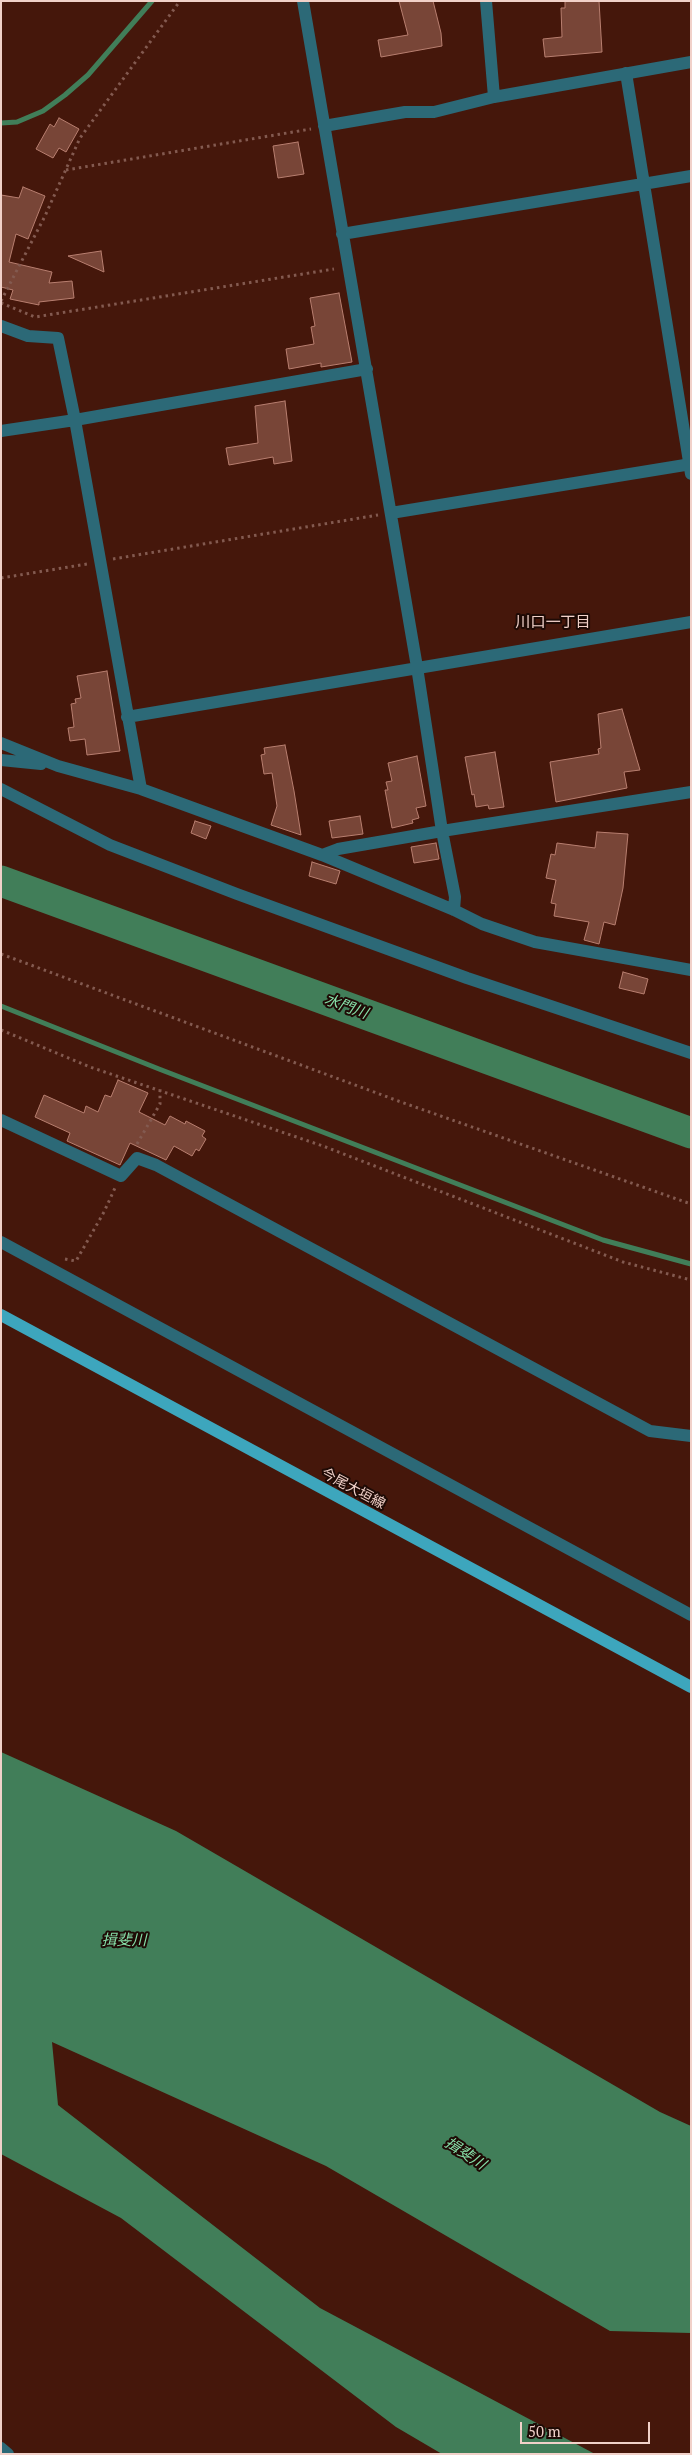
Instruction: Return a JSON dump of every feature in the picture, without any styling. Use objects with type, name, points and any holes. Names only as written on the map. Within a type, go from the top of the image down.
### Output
[{"type":"main road","name":"今尾大垣線","points":[[1,1315],[691,1687]]},
{"type":"street","points":[[303,1],[417,667],[442,831],[455,897],[454,910]]},
{"type":"street","points":[[486,1],[494,97]]},
{"type":"street","points":[[324,126],[406,112],[434,112],[494,97],[691,62]]},
{"type":"street","points":[[391,513],[690,468],[626,73]]},
{"type":"street","points":[[342,234],[691,176]]},
{"type":"street","points":[[1,326],[28,336],[58,338],[75,420],[141,790]]},
{"type":"street","points":[[1,431],[75,420],[367,369]]},
{"type":"street","points":[[127,717],[691,622]]},
{"type":"street","points":[[1,743],[58,766],[141,790],[322,855],[454,910],[482,924],[535,942],[691,970]]},
{"type":"street","points":[[1,760],[58,766]]},
{"type":"street","points":[[1,789],[110,845],[237,894],[467,978],[691,1053]]},
{"type":"street","points":[[322,855],[338,849],[442,831],[691,792]]},
{"type":"street","points":[[1,1120],[121,1176],[137,1158],[156,1165],[650,1431],[691,1436]]},
{"type":"street","points":[[1,1242],[691,1615]]},
{"type":"street","points":[[1,2448],[8,2454]]},
{"type":"path","points":[[180,1],[80,138],[1,302],[35,317],[348,266]]},
{"type":"path","points":[[66,170],[324,126]]},
{"type":"path","points":[[1,578],[391,513]]},
{"type":"path","points":[[1,954],[401,1102],[691,1204]]},
{"type":"path","points":[[1,1030],[90,1067],[160,1089],[208,1108],[323,1146],[624,1262],[691,1280]]},
{"type":"path","points":[[137,1158],[135,1148],[160,1104],[160,1089]]},
{"type":"path","points":[[58,1258],[76,1261],[104,1212],[121,1176]]},
{"type":"water","name":"揖斐川","points":[[1,1752],[176,1831],[660,2112],[691,2126],[691,2333],[610,2331],[326,2166],[52,2042],[58,2105],[320,2308],[595,2454],[442,2454],[396,2427],[121,2218],[1,2154]]},
{"type":"building","points":[[399,1],[433,1],[441,33],[442,46],[381,57],[378,40],[408,35]]},
{"type":"building","points":[[565,1],[599,1],[602,52],[545,57],[543,39],[562,37],[561,8],[565,8]]},
{"type":"building","points":[[59,118],[79,129],[66,152],[59,148],[53,158],[36,149],[50,124],[54,127]]},
{"type":"building","points":[[298,142],[304,174],[278,178],[273,146]]},
{"type":"building","points":[[23,187],[45,196],[28,239],[16,234],[9,262],[52,272],[49,283],[72,281],[74,298],[39,302],[39,305],[10,299],[13,290],[1,287],[1,195],[19,198]]},
{"type":"building","points":[[101,251],[104,272],[68,256]]},
{"type":"building","points":[[339,293],[352,362],[321,367],[321,363],[289,369],[286,349],[314,344],[311,327],[315,326],[310,298]]},
{"type":"building","points":[[285,401],[292,461],[274,464],[273,457],[229,465],[226,448],[258,443],[255,406]]},
{"type":"building","points":[[107,671],[120,751],[87,755],[85,739],[70,741],[68,728],[74,727],[71,704],[76,703],[75,699],[81,698],[77,676]]},
{"type":"building","points":[[622,709],[640,770],[624,772],[627,788],[556,802],[550,762],[599,754],[598,749],[601,748],[598,714]]},
{"type":"building","points":[[285,745],[301,835],[271,825],[277,806],[272,773],[264,774],[261,755],[265,754],[264,748]]},
{"type":"building","points":[[495,752],[504,807],[489,809],[488,805],[476,807],[465,757]]},
{"type":"building","points":[[417,756],[426,806],[416,808],[419,818],[412,820],[413,823],[392,828],[385,790],[388,790],[386,782],[392,781],[388,763]]},
{"type":"building","points":[[360,816],[363,834],[332,838],[329,821]]},
{"type":"building","points":[[195,821],[211,826],[206,839],[191,833]]},
{"type":"building","points":[[597,832],[628,834],[623,888],[615,925],[604,922],[599,944],[584,940],[589,922],[554,916],[556,904],[551,903],[556,880],[546,878],[551,854],[555,855],[557,843],[595,848]]},
{"type":"building","points":[[436,843],[439,859],[414,863],[411,847]]},
{"type":"building","points":[[312,862],[340,871],[336,884],[309,876]]},
{"type":"building","points":[[623,972],[648,979],[644,994],[619,988]]},
{"type":"building","points":[[118,1080],[148,1093],[139,1112],[165,1125],[170,1116],[185,1124],[186,1121],[205,1131],[202,1136],[206,1139],[199,1151],[196,1149],[192,1156],[174,1146],[166,1160],[130,1143],[120,1165],[67,1141],[70,1133],[35,1117],[44,1095],[84,1113],[86,1106],[98,1112],[105,1095],[111,1097]]},
{"type":"waterway","points":[[1,123],[17,122],[43,111],[65,95],[88,75],[152,1]]},
{"type":"waterway","name":"水門川","points":[[1,881],[691,1133]]},
{"type":"waterway","points":[[1,1006],[603,1240],[691,1264]]},
{"type":"district","name":"川口一丁目","points":[[553,623]]}]
